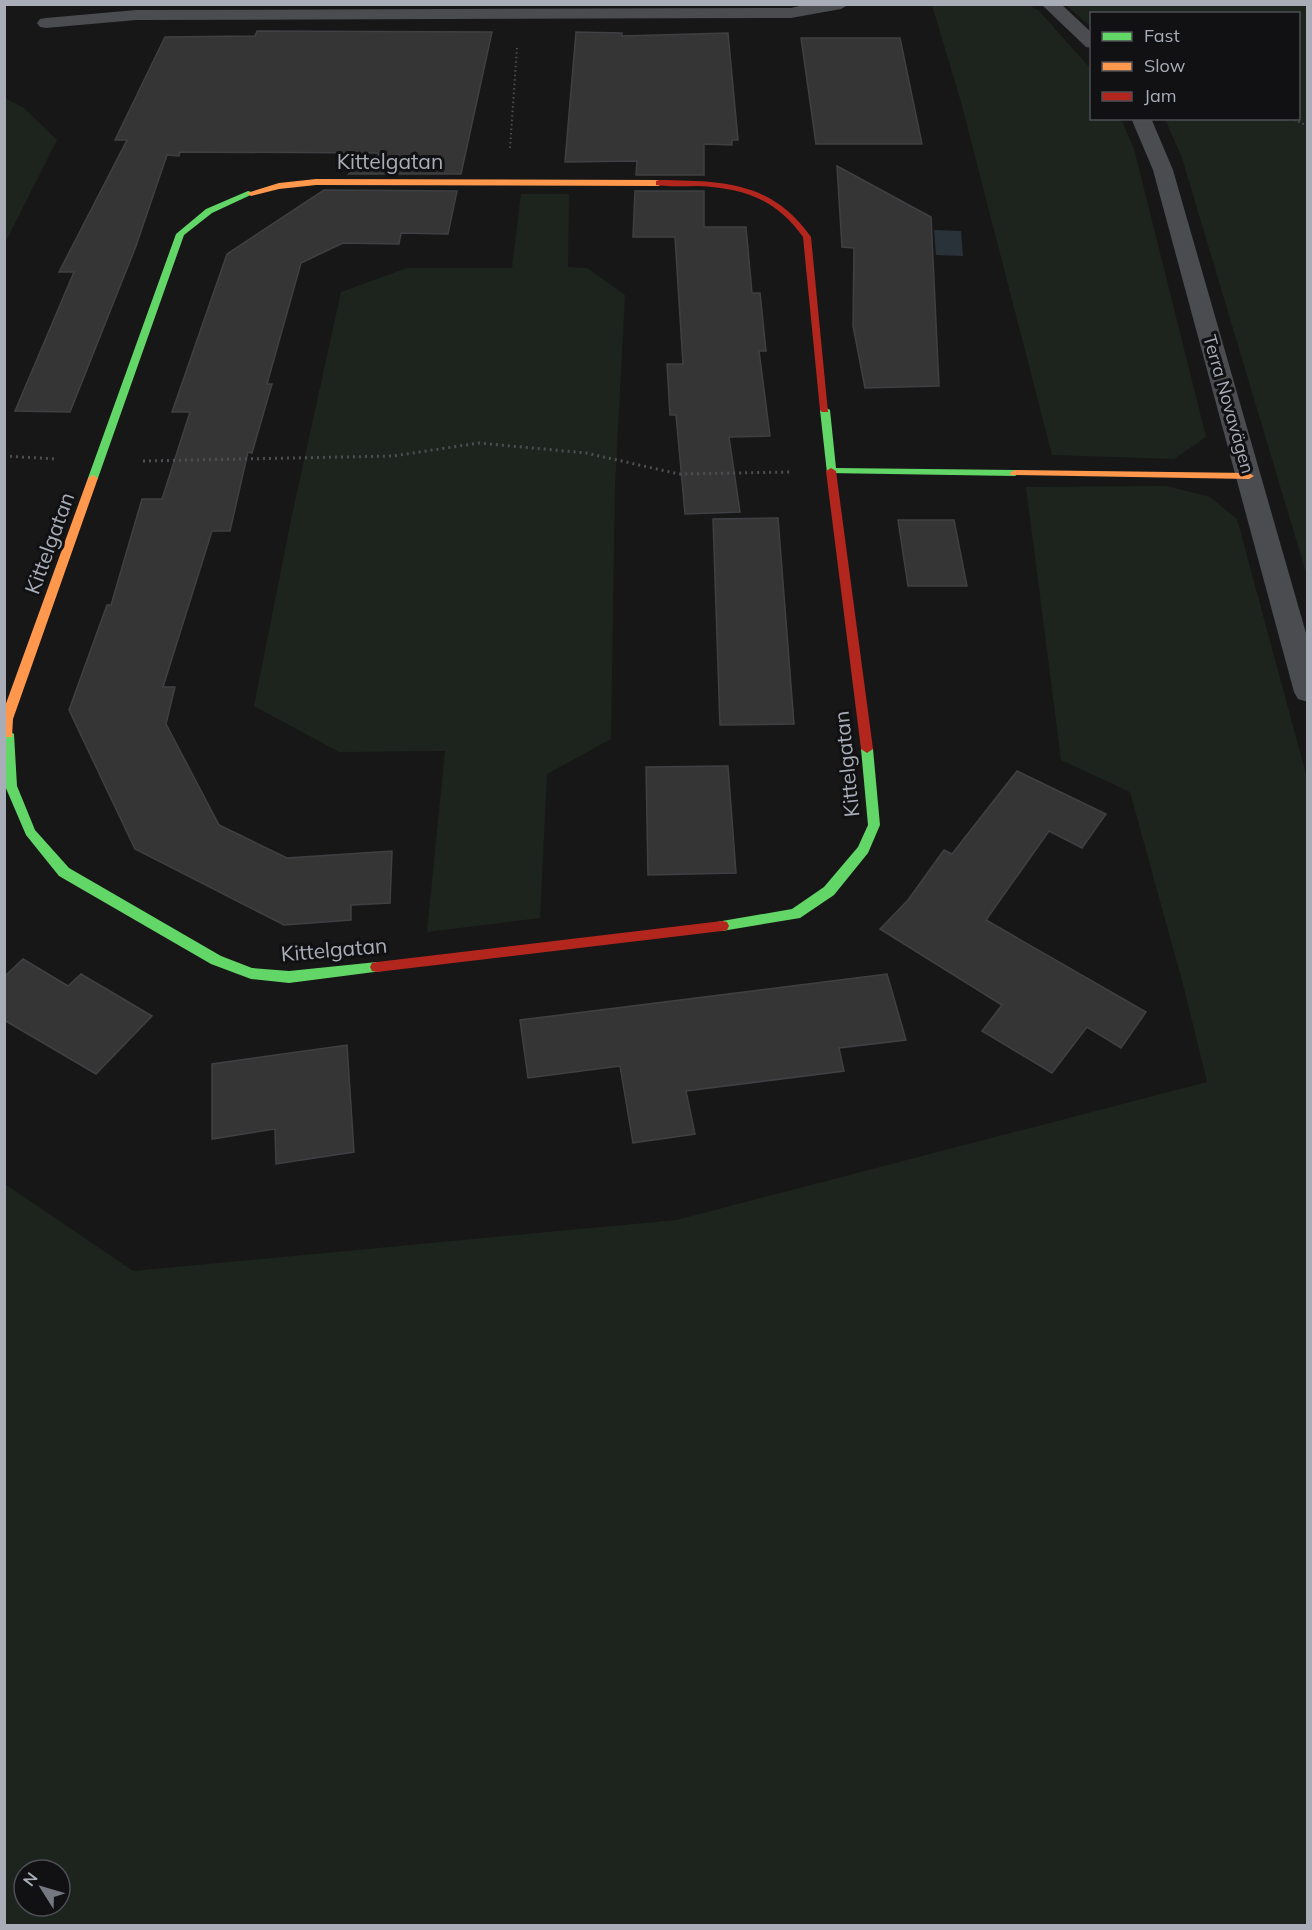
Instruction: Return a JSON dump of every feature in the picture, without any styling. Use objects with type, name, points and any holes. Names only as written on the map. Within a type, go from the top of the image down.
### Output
[{"type":"street","points":[[46,23],[136,15],[425,9],[519,15],[791,13],[841,4]]},
{"type":"street","points":[[1050,4],[1090,41]]},
{"type":"street","name":"Terra Novavägen","points":[[1142,120],[1163,170],[1308,692]]},
{"type":"street","name":"Kittelgatan","points":[[316,182],[508,182],[725,185],[760,196],[797,219],[807,237],[831,471],[871,783],[874,825],[863,850],[829,891],[795,914],[751,923],[289,977],[251,973],[216,960],[64,872],[30,832],[11,786],[7,719],[180,234],[192,222],[252,192],[281,185],[316,182]]},
{"type":"street","points":[[831,471],[1249,476]]},
{"type":"path","points":[[508,182],[519,15]]},
{"type":"path","points":[[4,456],[100,463],[393,456],[479,443],[586,453],[679,474],[831,471]]},
{"type":"shaded area","points":[[932,5],[1029,5],[1039,11],[1090,68],[1090,120],[1121,120],[1134,149],[1206,437],[1174,459],[1052,455],[961,102]]},
{"type":"shaded area","points":[[1066,5],[1307,5],[1307,576],[1182,158],[1165,120],[1300,120],[1300,12],[1090,12],[1090,26]]},
{"type":"shaded area","points":[[5,98],[24,108],[57,140],[5,243]]},
{"type":"shaded area","points":[[521,194],[569,194],[568,267],[587,268],[625,295],[615,486],[611,739],[547,774],[540,918],[427,932],[445,751],[339,752],[254,706],[292,515],[341,292],[407,268],[512,268]]},
{"type":"shaded area","points":[[934,230],[961,231],[963,256],[936,255]]},
{"type":"shaded area","points":[[1166,486],[1210,497],[1237,519],[1307,778],[1307,1925],[5,1925],[5,1184],[133,1271],[676,1220],[1207,1082],[1184,988],[1130,792],[1061,760],[1026,487]]},
{"type":"building","points":[[257,31],[492,32],[461,174],[349,174],[381,153],[180,152],[179,156],[167,155],[136,246],[70,412],[15,411],[74,272],[59,272],[127,140],[115,140],[165,37],[255,36]]},
{"type":"building","points":[[576,32],[622,33],[622,36],[728,33],[738,140],[732,140],[732,145],[704,144],[704,175],[636,175],[637,161],[565,162]]},
{"type":"building","points":[[801,38],[900,38],[922,144],[816,144]]},
{"type":"building","points":[[837,166],[931,217],[939,386],[865,388],[853,326],[854,248],[842,247]]},
{"type":"building","points":[[324,190],[457,191],[448,234],[401,233],[399,244],[343,243],[301,263],[267,384],[272,384],[252,453],[248,452],[230,531],[212,531],[163,687],[175,687],[166,724],[219,825],[287,858],[392,851],[390,903],[351,905],[351,920],[284,925],[135,849],[69,710],[107,605],[111,605],[142,499],[162,499],[190,412],[172,412],[227,254]]},
{"type":"building","points":[[635,191],[704,191],[704,227],[746,227],[752,293],[760,293],[766,351],[759,351],[770,436],[729,437],[740,512],[685,514],[676,415],[670,415],[667,364],[683,364],[675,237],[633,237]]},
{"type":"building","points":[[778,518],[794,724],[720,725],[713,519]]},
{"type":"building","points":[[898,520],[954,520],[967,586],[908,586]]},
{"type":"building","points":[[728,766],[736,873],[648,875],[646,767]]},
{"type":"building","points":[[1017,771],[1106,814],[1082,848],[1049,831],[986,920],[1146,1012],[1121,1048],[1087,1027],[1052,1073],[982,1031],[1002,1005],[880,929],[908,900],[944,850],[952,854]]},
{"type":"building","points":[[23,959],[68,986],[81,974],[152,1016],[96,1074],[4,1020],[4,977]]},
{"type":"building","points":[[887,974],[906,1040],[839,1048],[844,1071],[686,1091],[695,1134],[633,1143],[620,1066],[528,1078],[520,1020]]},
{"type":"building","points":[[347,1045],[354,1152],[276,1164],[275,1129],[212,1139],[212,1064]]},
{"type":"traffic: fast","points":[[93,478],[180,234],[209,211],[251,193]]},
{"type":"traffic: fast","points":[[825,410],[831,471],[1015,473]]},
{"type":"traffic: fast","points":[[8,734],[11,786],[30,832],[64,872],[216,960],[251,973],[289,977],[377,967]]},
{"type":"traffic: fast","points":[[722,926],[795,914],[829,891],[863,850],[874,825],[867,749]]},
{"type":"traffic: slow","points":[[251,193],[279,186],[316,182],[659,183]]},
{"type":"traffic: slow","points":[[1015,473],[1249,476]]},
{"type":"traffic: slow","points":[[8,734],[7,719],[93,478]]},
{"type":"traffic: jam","points":[[659,183],[701,184],[742,190],[761,196],[779,206],[794,219],[807,237],[825,410]]},
{"type":"traffic: jam","points":[[831,471],[867,749]]},
{"type":"traffic: jam","points":[[377,967],[722,926]]}]
